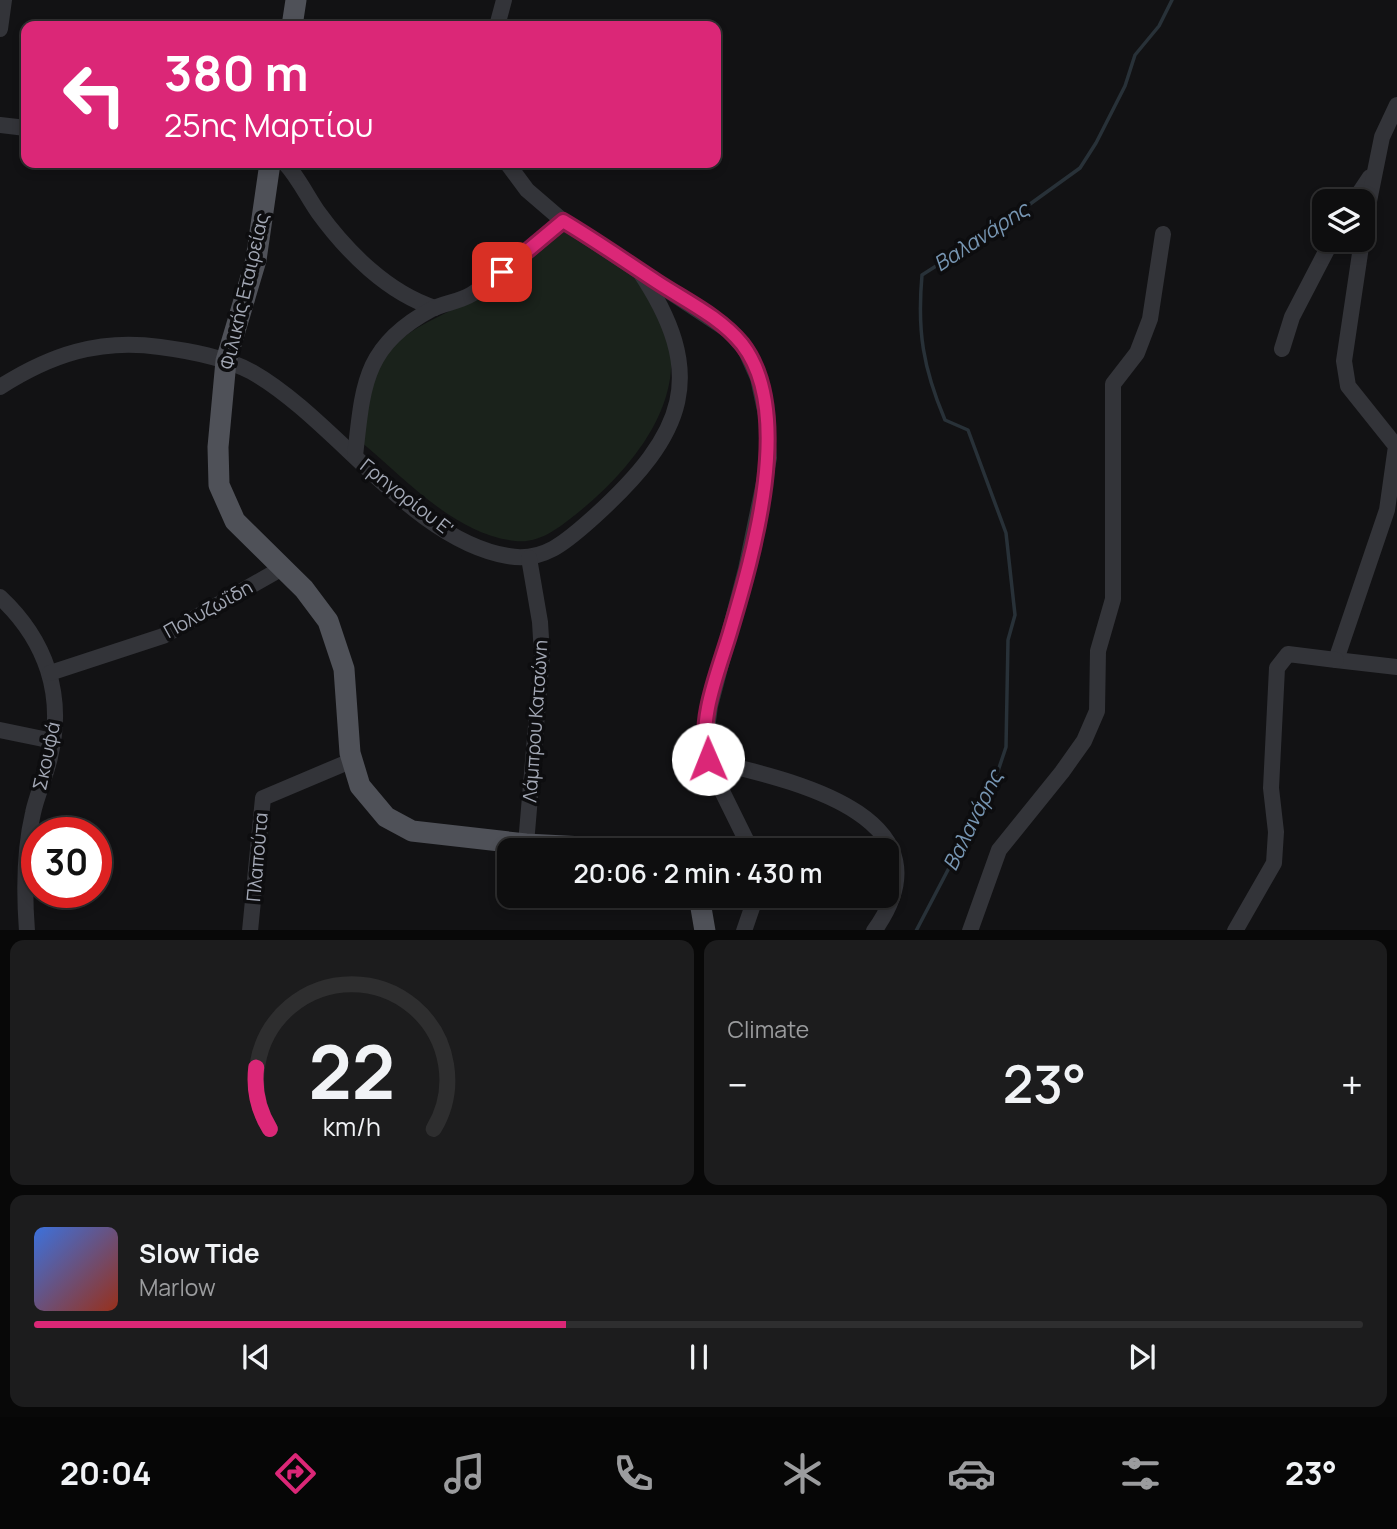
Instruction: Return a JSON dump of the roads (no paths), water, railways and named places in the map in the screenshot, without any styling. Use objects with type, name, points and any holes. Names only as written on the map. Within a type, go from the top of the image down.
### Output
[{"type":"main road","points":[[293,21],[296,0]]},
{"type":"main road","name":"Φιλικής Εταιρείας","points":[[269,168],[256,260],[226,362],[218,447],[220,491],[241,530],[284,567],[318,603],[338,646],[346,682],[348,741],[356,776],[365,793],[380,811],[399,826],[439,837],[497,842]]},
{"type":"main road","points":[[701,908],[705,930]]},
{"type":"street","points":[[0,29],[4,0]]},
{"type":"street","points":[[498,21],[504,0]]},
{"type":"street","points":[[1371,189],[1382,137],[1397,105]]},
{"type":"street","points":[[0,125],[21,127]]},
{"type":"street","points":[[288,168],[326,222],[354,254],[399,291],[435,307]]},
{"type":"street","points":[[511,168],[527,190],[563,221],[704,311],[741,342],[758,377],[766,415],[769,458],[764,490],[710,706],[705,744],[708,759],[823,792],[848,805],[876,827],[890,852],[894,882],[889,905],[874,930]]},
{"type":"street","points":[[1362,189],[1375,169]]},
{"type":"street","points":[[355,456],[363,387],[370,366],[403,329],[435,307],[472,294],[563,221]]},
{"type":"street","points":[[970,930],[999,850],[1084,741],[1097,711],[1098,652],[1113,599],[1114,384],[1137,353],[1150,319],[1163,234]]},
{"type":"street","points":[[1282,349],[1292,317],[1326,252]]},
{"type":"street","points":[[1336,660],[1387,510],[1396,445],[1349,386],[1344,361],[1360,252]]},
{"type":"street","points":[[529,558],[559,546],[612,500],[644,468],[667,431],[679,386],[678,346],[668,317],[638,269]]},
{"type":"street","name":"Γρηγορίου Ε'","points":[[0,387],[51,358],[104,345],[149,345],[226,362],[249,371],[281,391],[418,510],[456,536],[498,554],[529,558]]},
{"type":"street","name":"Λάμπρου Κατσώνη","points":[[527,838],[542,655],[540,622],[529,558]]},
{"type":"street","name":"Πολυζωΐδη","points":[[50,673],[163,636],[284,567]]},
{"type":"street","name":"Σκουφά","points":[[0,597],[30,632],[50,673],[56,706],[53,741],[31,825],[26,882],[27,930]]},
{"type":"street","points":[[1235,930],[1274,863],[1276,832],[1272,764],[1277,668],[1288,654],[1397,667]]},
{"type":"street","points":[[0,730],[53,741]]},
{"type":"street","name":"Πλαπούτα","points":[[250,930],[263,799],[354,760]]},
{"type":"street","points":[[712,761],[719,785],[745,838]]},
{"type":"street","points":[[744,930],[752,908]]},
{"type":"waterway","name":"Βαλανάρης","points":[[917,930],[995,780],[1006,747],[1008,640],[1015,615],[1006,533],[968,430],[945,420],[931,383],[921,332],[922,275],[958,252],[986,228],[1019,212],[1080,168],[1125,86],[1135,55],[1159,26],[1172,0]]}]
